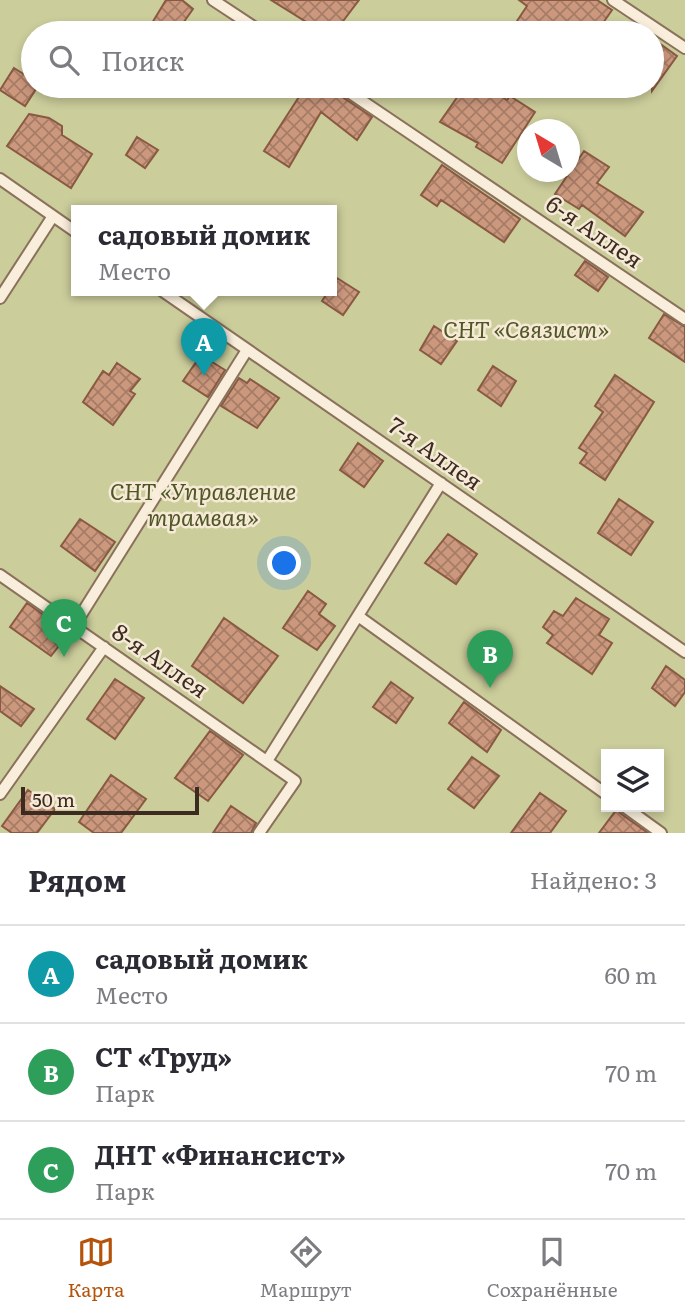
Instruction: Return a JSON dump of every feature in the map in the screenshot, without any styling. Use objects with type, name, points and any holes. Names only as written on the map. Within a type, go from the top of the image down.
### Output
[{"type":"lane","points":[[213,0],[244,21]]},
{"type":"lane","points":[[613,0],[644,21]]},
{"type":"lane","points":[[664,34],[685,48]]},
{"type":"lane","name":"6-я Аллея","points":[[358,98],[685,319]]},
{"type":"lane","points":[[0,180],[71,229]]},
{"type":"lane","points":[[0,298],[53,216]]},
{"type":"lane","name":"7-я Аллея","points":[[170,296],[685,652]]},
{"type":"lane","points":[[74,626],[247,350]]},
{"type":"lane","points":[[267,761],[441,483]]},
{"type":"lane","name":"8-я Аллея","points":[[0,575],[295,781],[259,833]]},
{"type":"lane","points":[[358,616],[601,790]]},
{"type":"lane","points":[[0,794],[104,647]]},
{"type":"lane","points":[[632,812],[661,833]]},
{"type":"green space","points":[[0,0],[685,0],[685,833],[0,833]]},
{"type":"building","points":[[166,0],[182,0],[193,9],[184,21],[153,21]]},
{"type":"building","points":[[271,0],[359,0],[343,21],[305,21]]},
{"type":"building","points":[[519,0],[597,0],[612,10],[604,21],[517,21],[527,6]]},
{"type":"building","points":[[664,47],[677,56],[664,74]]},
{"type":"building","points":[[14,68],[21,72],[21,98],[30,98],[25,106],[0,90]]},
{"type":"building","points":[[298,98],[344,98],[372,117],[357,140],[321,112],[289,167],[264,151]]},
{"type":"building","points":[[457,98],[513,98],[535,112],[530,119],[517,119],[517,140],[502,163],[476,147],[478,143],[440,122]]},
{"type":"building","points":[[29,114],[49,118],[62,126],[62,135],[92,154],[71,188],[7,146]]},
{"type":"building","points":[[137,137],[158,150],[145,168],[126,155]]},
{"type":"building","points":[[584,151],[609,167],[597,183],[643,212],[625,236],[582,205],[579,209],[555,194],[563,182],[580,182],[580,157]]},
{"type":"building","points":[[442,165],[520,219],[504,242],[441,200],[437,206],[421,195]]},
{"type":"building","points":[[585,261],[608,277],[598,291],[575,275]]},
{"type":"building","points":[[337,278],[359,292],[343,315],[322,301],[325,296],[337,296]]},
{"type":"building","points":[[664,314],[685,327],[685,362],[649,338]]},
{"type":"building","points":[[434,326],[457,341],[441,364],[420,350]]},
{"type":"building","points":[[201,355],[225,370],[208,397],[183,381]]},
{"type":"building","points":[[117,363],[140,379],[130,391],[135,394],[113,425],[83,402],[103,371],[109,375]]},
{"type":"building","points":[[493,366],[516,381],[501,406],[478,390]]},
{"type":"building","points":[[615,375],[654,402],[605,480],[580,463],[587,453],[579,448],[603,412],[595,406]]},
{"type":"building","points":[[239,378],[247,383],[250,379],[279,398],[257,428],[221,406]]},
{"type":"building","points":[[358,443],[383,461],[364,487],[340,470]]},
{"type":"building","points":[[619,499],[653,522],[631,555],[598,533]]},
{"type":"building","points":[[80,519],[115,542],[95,571],[61,546]]},
{"type":"building","points":[[448,534],[477,554],[456,584],[425,563]]},
{"type":"building","points":[[308,591],[326,604],[319,614],[335,626],[317,650],[283,628]]},
{"type":"building","points":[[576,598],[609,619],[599,635],[612,643],[592,674],[547,643],[553,635],[543,627],[554,611],[563,616]]},
{"type":"building","points":[[27,603],[69,633],[51,656],[10,627]]},
{"type":"building","points":[[224,618],[278,656],[243,703],[192,666]]},
{"type":"building","points":[[666,666],[685,680],[685,692],[675,706],[652,688]]},
{"type":"building","points":[[115,679],[144,698],[115,739],[87,719]]},
{"type":"building","points":[[391,682],[413,698],[396,723],[373,707]]},
{"type":"building","points":[[0,686],[34,709],[21,726],[0,711]]},
{"type":"building","points":[[464,702],[501,730],[487,752],[449,723]]},
{"type":"building","points":[[210,731],[243,755],[208,801],[175,778]]},
{"type":"building","points":[[472,757],[499,776],[474,808],[448,789]]},
{"type":"building","points":[[111,775],[146,799],[121,833],[94,833],[79,822]]},
{"type":"building","points":[[28,790],[55,809],[37,833],[12,833],[2,826]]},
{"type":"building","points":[[540,793],[566,811],[550,833],[511,833]]},
{"type":"building","points":[[231,806],[256,823],[251,833],[213,833]]},
{"type":"building","points":[[615,812],[619,812],[648,833],[599,833]]},
{"type":"place","name":"садовый домик","points":[[204,376]]},
{"type":"place","name":"ДНТ «Финансист»","points":[[64,657]]},
{"type":"place","name":"СТ «Труд»","points":[[490,688]]},
{"type":"park label","name":"СНТ «Связист»","points":[[526,330]]},
{"type":"park label","name":"СНТ «Управление трамвая»","points":[[203,505]]}]
